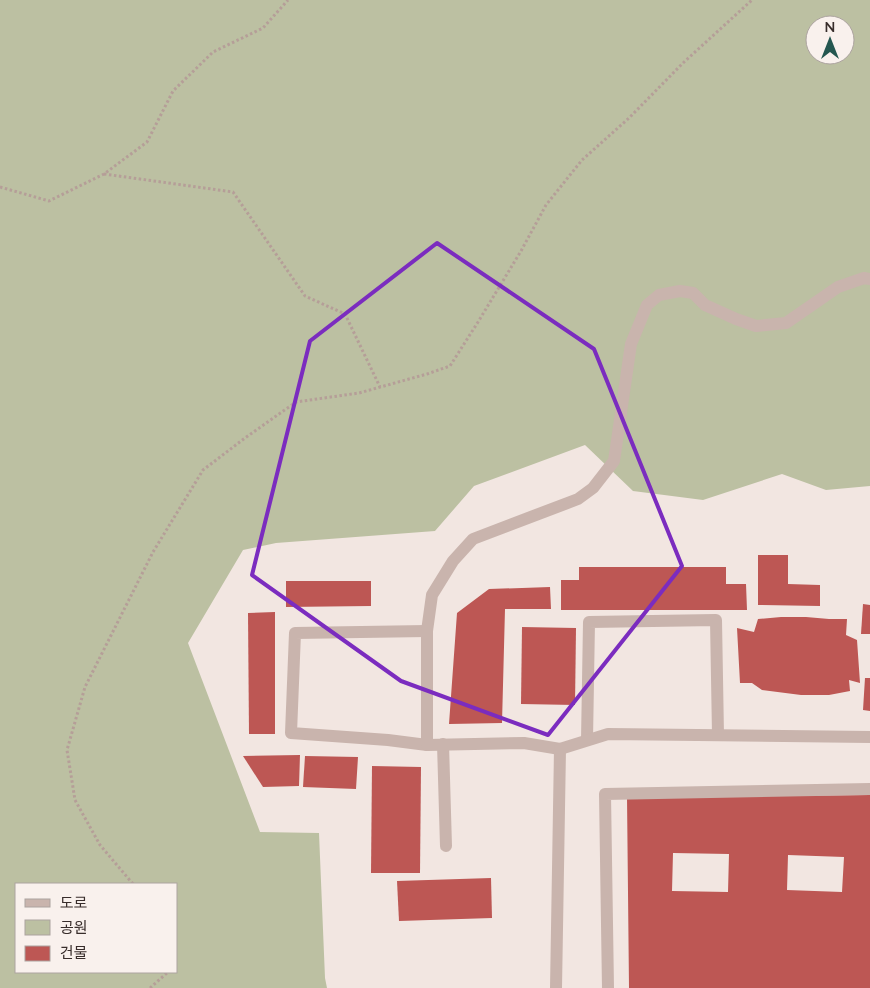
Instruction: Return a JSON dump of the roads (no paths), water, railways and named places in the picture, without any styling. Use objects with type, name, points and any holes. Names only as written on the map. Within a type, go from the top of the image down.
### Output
[{"type":"street","points":[[427,745],[427,631],[432,595],[453,561],[473,540],[578,499],[593,488],[614,461],[631,344],[647,305],[658,295],[680,291],[692,294],[705,305],[756,326],[786,323],[838,288],[864,278],[870,279]]},
{"type":"street","points":[[587,740],[589,622],[716,620],[718,735]]},
{"type":"street","points":[[427,631],[294,633],[291,733],[388,740],[427,745],[524,742],[560,749],[608,734],[870,737]]},
{"type":"street","points":[[443,744],[446,846]]},
{"type":"street","points":[[556,988],[560,749]]},
{"type":"street","points":[[608,988],[605,794],[870,789]]}]
